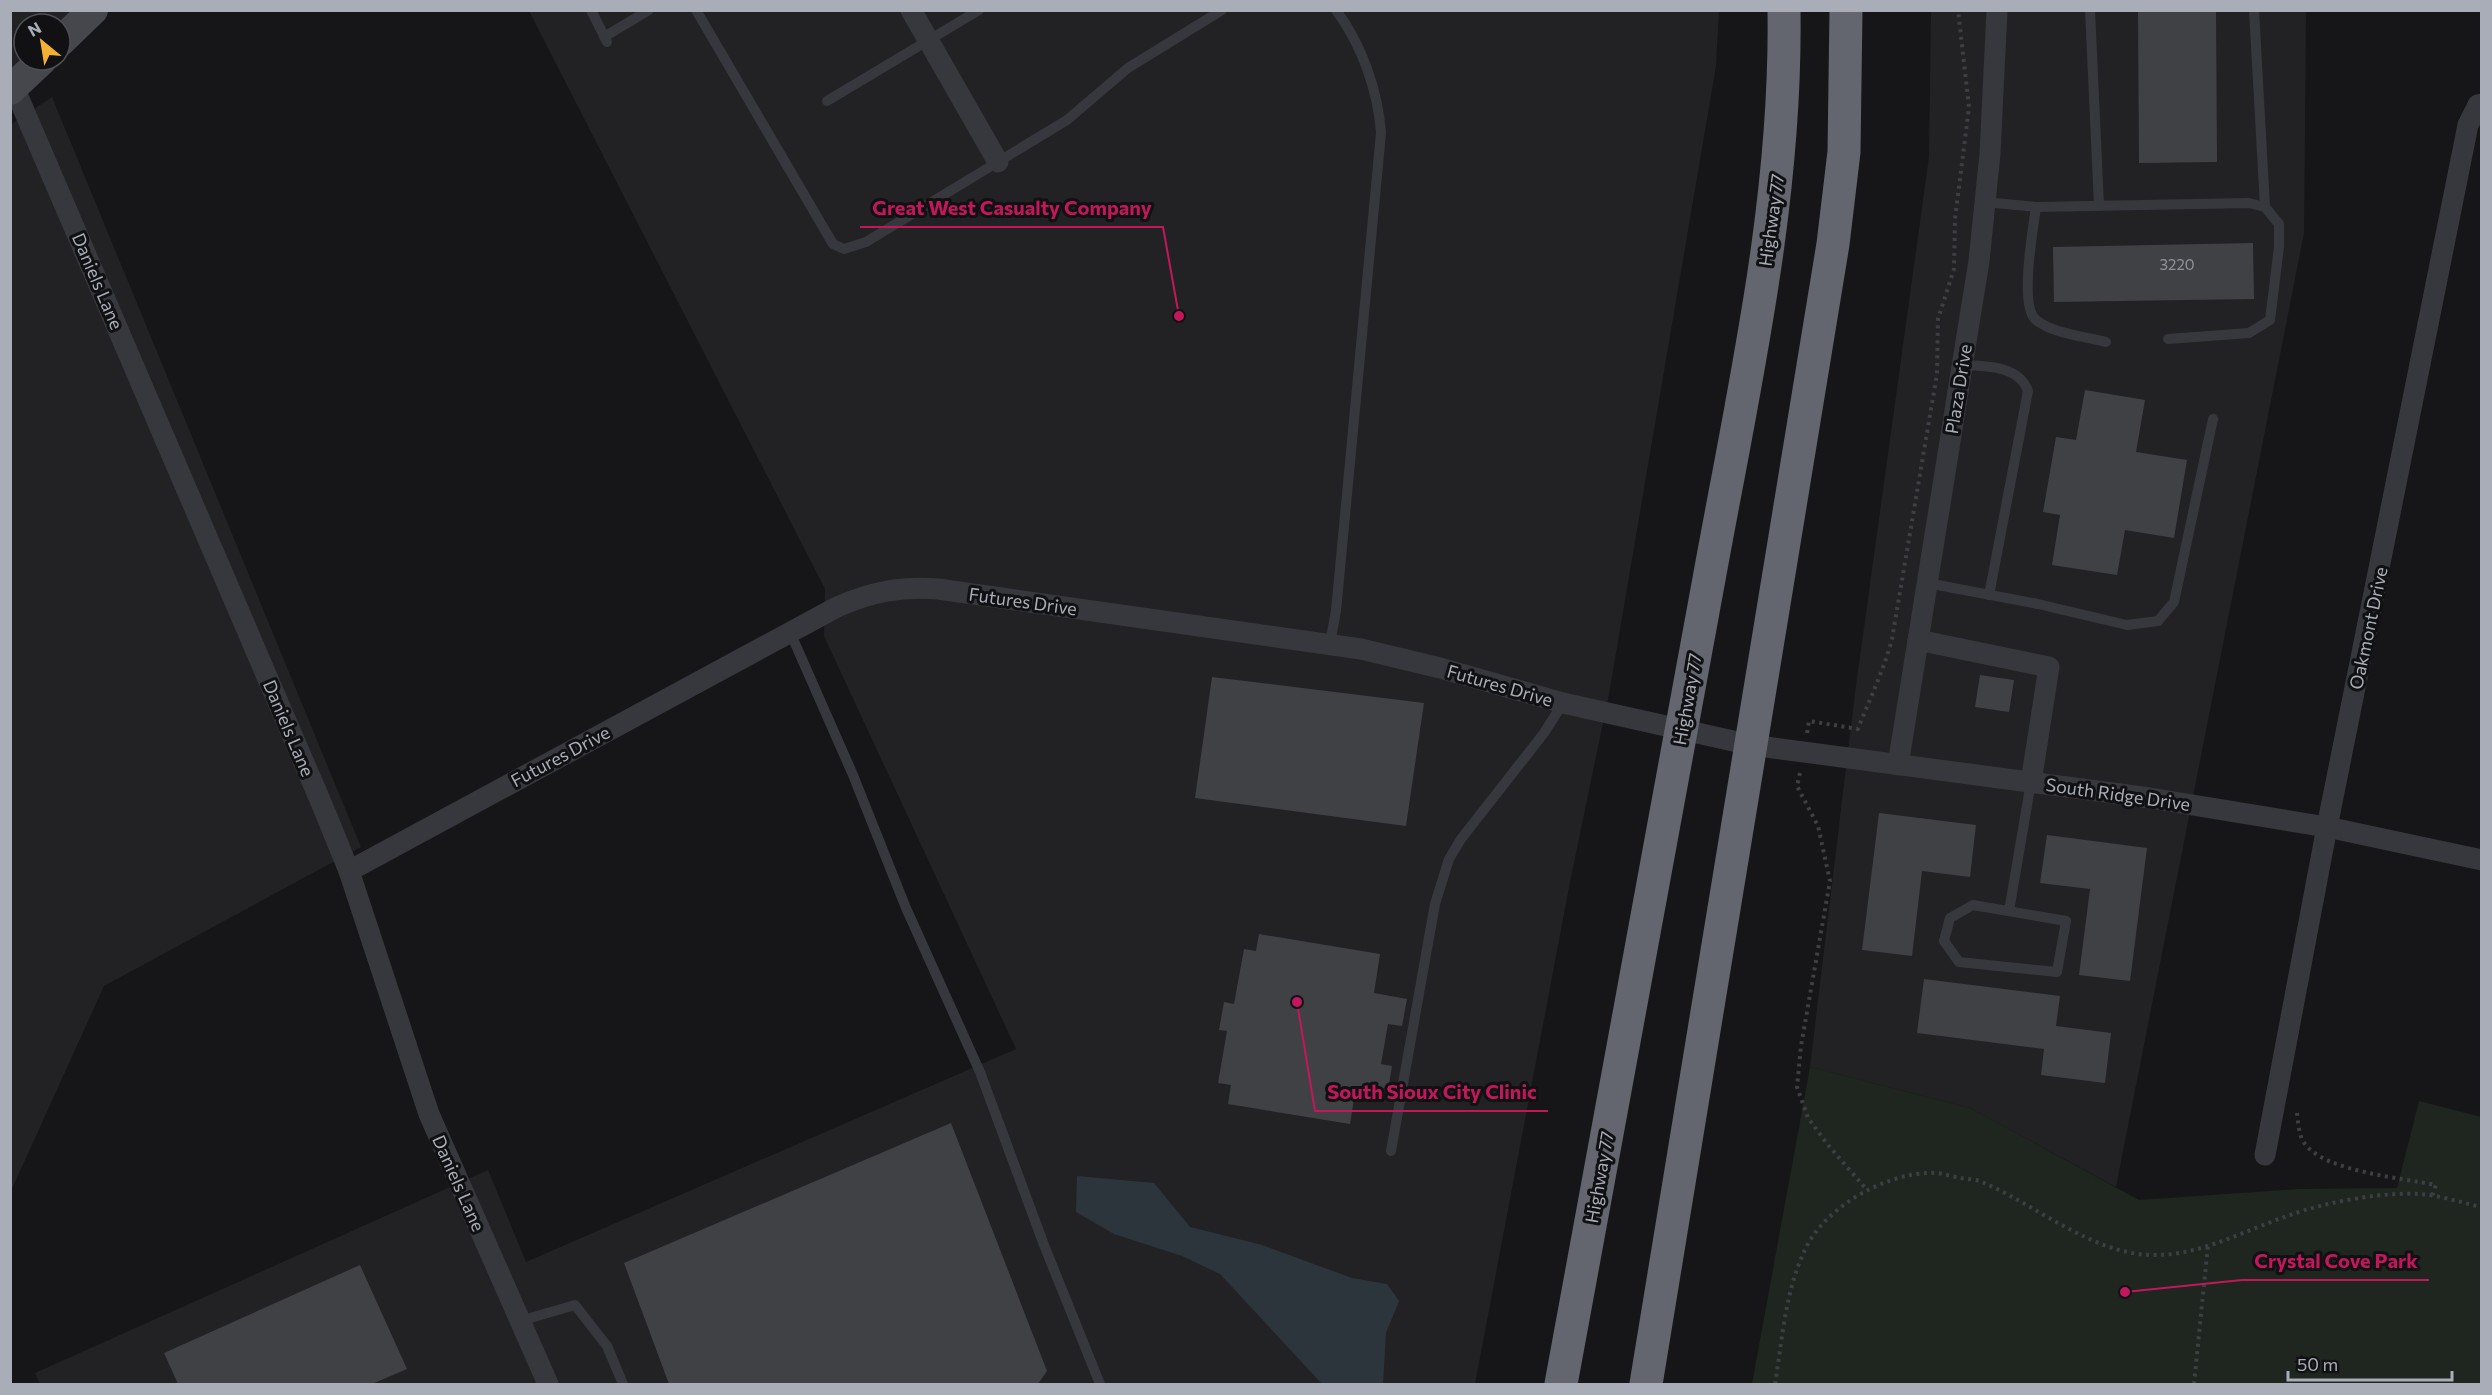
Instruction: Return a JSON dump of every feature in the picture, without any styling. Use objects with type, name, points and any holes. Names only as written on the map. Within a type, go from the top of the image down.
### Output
[{"type":"highway","name":"Highway 77","points":[[1561,1384],[1753,340],[1780,146],[1785,55],[1784,10]]},
{"type":"highway","points":[[1646,1384],[1833,244],[1844,152],[1846,10]]},
{"type":"main road","points":[[72,30],[93,10]]},
{"type":"main road","points":[[12,85],[28,72]]},
{"type":"street","points":[[912,10],[998,162]]},
{"type":"street","name":"Plaza Drive","points":[[1898,765],[1979,261],[1990,154],[1997,10]]},
{"type":"street","name":"Daniels Lane","points":[[12,85],[349,871],[429,1114],[548,1384]]},
{"type":"street","name":"Oakmont Drive","points":[[2265,1155],[2327,827],[2468,125],[2478,105],[2481,105]]},
{"type":"street","name":"Futures Drive","points":[[349,871],[837,607],[871,593],[902,588],[920,588],[1330,644],[1412,660],[1563,703],[1751,745]]},
{"type":"street","points":[[1918,640],[2049,667],[2031,782]]},
{"type":"street","name":"South Ridge Drive","points":[[1751,745],[2150,798],[2327,827],[2481,860]]},
{"type":"lane","points":[[591,10],[606,39],[649,10]]},
{"type":"lane","points":[[696,10],[833,244],[844,249],[866,242],[1067,120],[1128,68],[1222,10]]},
{"type":"lane","points":[[827,100],[979,10]]},
{"type":"lane","points":[[1330,644],[1336,611],[1381,133],[1372,84],[1357,45],[1336,10]]},
{"type":"lane","points":[[2090,10],[2099,206]]},
{"type":"lane","points":[[2168,339],[2249,333],[2270,320],[2279,247],[2279,224],[2265,207],[2254,10]]},
{"type":"lane","points":[[1985,202],[2036,207],[2248,203],[2265,207]]},
{"type":"lane","points":[[2036,207],[2027,306],[2034,319],[2051,328],[2106,342]]},
{"type":"lane","points":[[1962,365],[1999,367],[2025,382],[2028,391],[1989,595]]},
{"type":"lane","points":[[1927,583],[2127,626],[2158,621],[2174,602],[2213,419]]},
{"type":"lane","points":[[790,632],[853,775],[906,908],[980,1072],[1044,1245],[1100,1384]]},
{"type":"lane","points":[[1391,1151],[1435,904],[1449,859],[1461,839],[1544,733],[1563,703]]},
{"type":"lane","points":[[2009,911],[2031,782]]},
{"type":"lane","points":[[1973,905],[2009,911],[2066,921],[2057,972],[1959,962],[1944,941],[1950,918],[1973,905]]},
{"type":"lane","points":[[520,1321],[575,1305],[607,1346],[624,1384]]},
{"type":"path","points":[[1867,1190],[1808,1118],[1797,1087],[1801,1046],[1830,881],[1818,826],[1797,786],[1809,721],[1858,729],[1885,667],[1892,639],[1937,374],[1938,319],[1954,269],[1955,219],[1969,107],[1959,10]]},
{"type":"path","points":[[2297,1113],[2304,1143],[2312,1151],[2350,1170],[2436,1185],[2432,1197]]},
{"type":"path","points":[[1775,1384],[1791,1288],[1804,1250],[1825,1221],[1848,1201],[1896,1178],[1929,1173],[1980,1181],[2054,1221],[2120,1251],[2144,1256],[2163,1255],[2208,1245],[2333,1201],[2420,1194],[2481,1207]]},
{"type":"path","points":[[2194,1384],[2208,1245]]},
{"type":"shaded area","points":[[11,11],[82,11],[72,17],[72,12],[12,12],[12,72],[17,72],[11,81]]},
{"type":"shaded area","points":[[529,11],[1719,11],[1716,66],[1609,694],[1570,882],[1475,1384],[40,1384],[35,1373],[488,1170],[526,1262],[1016,1049],[824,636],[825,589]]},
{"type":"shaded area","points":[[1931,11],[2306,11],[2304,233],[2116,1187],[1970,1108],[1810,1067],[1855,693],[1929,157]]},
{"type":"shaded area","points":[[52,97],[361,847],[104,986],[11,1191],[10,125]]},
{"type":"shaded area","points":[[1810,1067],[1970,1108],[2139,1200],[2299,1189],[2397,1188],[2419,1101],[2481,1117],[2481,1384],[1752,1384]]},
{"type":"shaded area","points":[[1077,1176],[1154,1183],[1190,1227],[1262,1245],[1352,1278],[1387,1284],[1399,1301],[1386,1333],[1383,1384],[1322,1384],[1220,1274],[1182,1256],[1114,1234],[1076,1212]]},
{"type":"building","points":[[2138,10],[2216,10],[2217,162],[2139,163]]},
{"type":"building","points":[[2253,243],[2254,299],[2054,302],[2053,247]]},
{"type":"building","points":[[2085,390],[2145,400],[2136,452],[2187,460],[2174,538],[2125,530],[2117,575],[2052,565],[2060,515],[2043,512],[2056,437],[2076,440]]},
{"type":"building","points":[[1980,675],[2014,680],[2009,712],[1975,707]]},
{"type":"building","points":[[1212,677],[1424,703],[1406,826],[1195,798]]},
{"type":"building","points":[[1879,813],[1976,825],[1970,877],[1922,871],[1912,956],[1862,950]]},
{"type":"building","points":[[2047,835],[2147,848],[2130,981],[2079,975],[2090,889],[2040,883]]},
{"type":"building","points":[[1259,934],[1380,954],[1374,993],[1407,999],[1402,1026],[1388,1024],[1381,1064],[1392,1066],[1388,1091],[1356,1086],[1350,1124],[1228,1104],[1231,1085],[1218,1083],[1227,1031],[1219,1030],[1224,1002],[1234,1004],[1244,949],[1256,951]]},
{"type":"building","points":[[1924,979],[2060,996],[2056,1026],[2111,1033],[2105,1083],[2041,1075],[2044,1049],[1917,1033]]},
{"type":"building","points":[[951,1123],[1047,1371],[1038,1384],[669,1384],[624,1263]]},
{"type":"building","points":[[360,1265],[407,1369],[372,1384],[178,1384],[164,1353]]},
{"type":"place","name":"Great West Casualty Company","points":[[1179,316]]},
{"type":"place","name":"South Sioux City Clinic","points":[[1297,1002]]},
{"type":"place","name":"Crystal Cove Park","points":[[2125,1292]]}]
